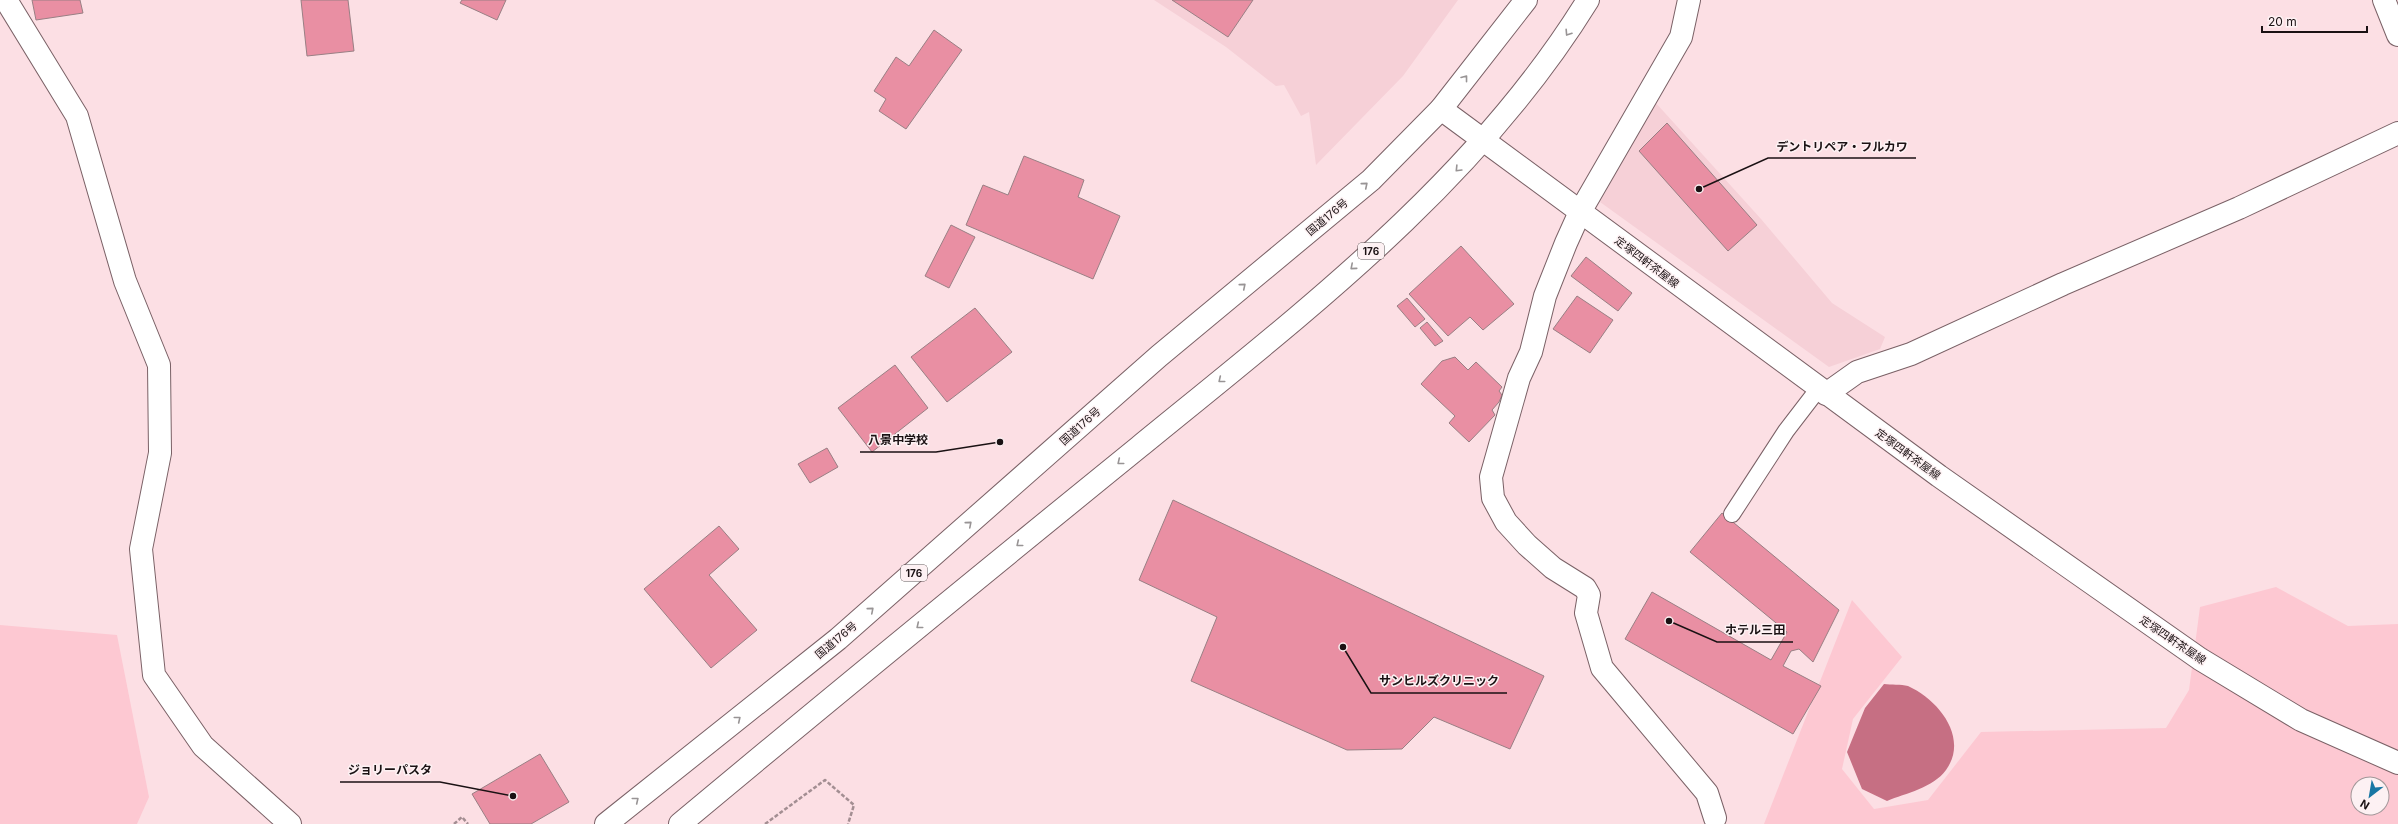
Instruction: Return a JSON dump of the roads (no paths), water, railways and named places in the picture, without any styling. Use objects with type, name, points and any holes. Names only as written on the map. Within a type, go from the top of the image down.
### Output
[{"type":"main road","points":[[6,0],[76,116],[125,281],[159,365],[160,453],[141,549],[154,675],[203,746],[290,824]]},
{"type":"main road","name":"国道176号","points":[[606,824],[838,639],[1159,356],[1372,180],[1441,109],[1526,0]]},
{"type":"main road","name":"176","points":[[680,824],[1274,336],[1420,208],[1485,141],[1566,36],[1588,0]]},
{"type":"main road","points":[[1689,0],[1681,37],[1580,212],[1545,296],[1531,352],[1519,378],[1491,477],[1493,498],[1506,522],[1527,545],[1553,568],[1585,588],[1589,595],[1586,613],[1602,668],[1707,793],[1715,818]]},
{"type":"main road","points":[[2384,0],[2398,35]]},
{"type":"main road","name":"定塚四軒茶屋線","points":[[1441,109],[1945,481],[2200,659],[2302,720],[2398,763]]},
{"type":"main road","points":[[1823,391],[1857,372],[1911,354],[2063,284],[2246,204],[2398,133]]},
{"type":"lane","points":[[1732,514],[1786,431],[1823,391]]},
{"type":"place","name":"デントリペア・フルカワ","points":[[1699,189]]},
{"type":"place","name":"八景中学校","points":[[1000,442]]},
{"type":"place","name":"ホテル三田","points":[[1669,621]]},
{"type":"place","name":"サンヒルズクリニック","points":[[1343,647]]},
{"type":"place","name":"ジョリーパスタ","points":[[513,796]]}]
